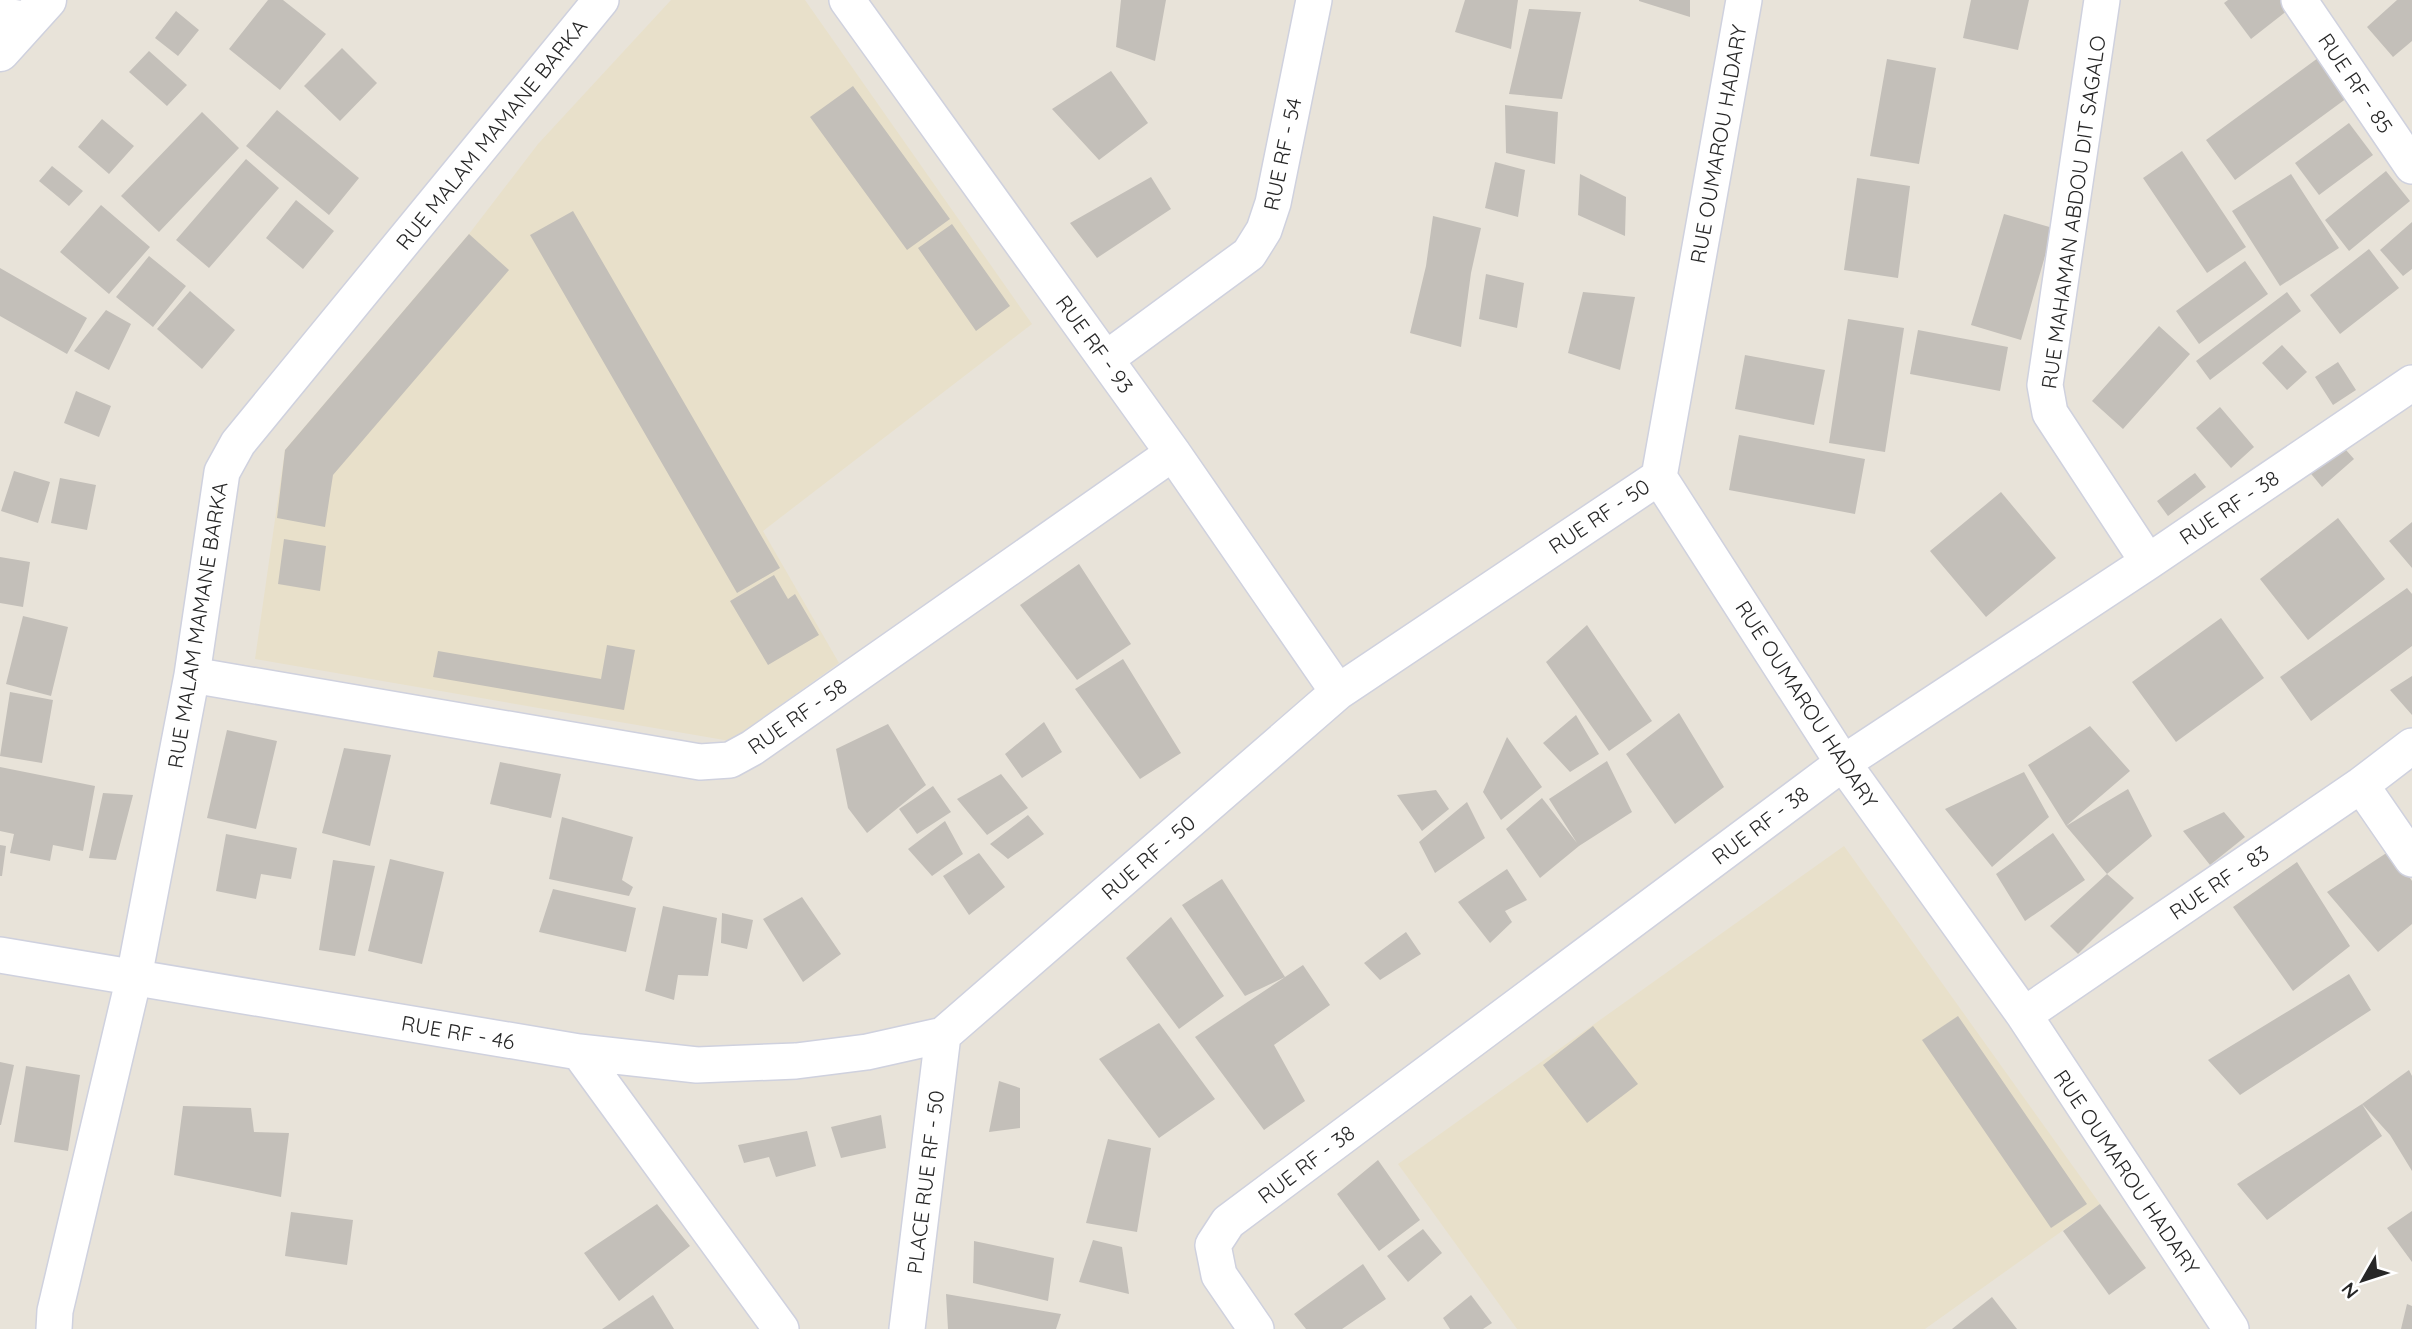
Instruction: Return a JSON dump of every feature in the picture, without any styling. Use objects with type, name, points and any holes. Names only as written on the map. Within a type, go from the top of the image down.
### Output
[{"type":"street","name":"RUE MALAM MAMANE BARKA","points":[[54,1329],[55,1311],[134,977],[192,675],[222,472],[238,443],[601,0]]},
{"type":"street","name":"RUE RF - 93","points":[[847,0],[1173,453],[1338,692]]},
{"type":"street","name":"RUE RF - 54","points":[[1106,359],[1248,254],[1264,230],[1273,203],[1314,0]]},
{"type":"street","name":"RUE OUMAROU HADARY","points":[[1744,0],[1659,477],[1843,763],[2024,1015],[2231,1329]]},
{"type":"street","name":"RUE MAHAMAN ABDOU DIT SAGALO","points":[[2102,0],[2045,385],[2050,413],[2148,562]]},
{"type":"street","name":"RUE RF - 85","points":[[2299,0],[2412,166]]},
{"type":"street","points":[[0,52],[25,12]]},
{"type":"street","name":"RUE RF - 38","points":[[1256,1329],[1219,1275],[1213,1245],[1228,1222],[1843,763],[2148,562],[2412,383]]},
{"type":"street","name":"RUE RF - 58","points":[[192,675],[700,761],[730,760],[752,748],[1173,453]]},
{"type":"street","name":"RUE RF - 50","points":[[579,1052],[697,1065],[796,1061],[867,1052],[943,1035],[1338,692],[1659,477]]},
{"type":"street","name":"RUE RF - 83","points":[[2024,1015],[2361,785],[2412,747]]},
{"type":"street","points":[[2361,785],[2412,859]]},
{"type":"street","name":"RUE RF - 46","points":[[0,955],[579,1052]]},
{"type":"street","name":"PLACE RUE RF - 50","points":[[907,1329],[943,1035]]},
{"type":"street","points":[[579,1052],[781,1329]]},
{"type":"shaded area","points":[[671,0],[805,0],[1032,324],[763,531],[839,663],[730,741],[255,659],[285,450],[469,234],[538,144]]},
{"type":"shaded area","points":[[1844,846],[2100,1204],[1925,1329],[1517,1329],[1398,1164]]},
{"type":"building","points":[[268,0],[283,0],[326,34],[280,90],[229,49]]},
{"type":"building","points":[[1121,0],[1166,0],[1155,61],[1116,47]]},
{"type":"building","points":[[1465,0],[1518,0],[1511,49],[1455,32]]},
{"type":"building","points":[[1690,0],[1690,17],[1639,1]]},
{"type":"building","points":[[1971,0],[2029,0],[2018,50],[1963,38]]},
{"type":"building","points":[[2228,0],[2280,0],[2288,10],[2251,39],[2224,3]]},
{"type":"building","points":[[2397,0],[2412,0],[2412,41],[2393,57],[2367,27]]},
{"type":"building","points":[[1529,9],[1581,12],[1562,99],[1509,94]]},
{"type":"building","points":[[176,11],[199,30],[178,56],[155,38]]},
{"type":"building","points":[[342,48],[377,83],[340,121],[304,86]]},
{"type":"building","points":[[149,51],[187,85],[167,106],[129,72]]},
{"type":"building","points":[[2318,58],[2347,98],[2235,180],[2206,140]]},
{"type":"building","points":[[1887,59],[1936,68],[1919,164],[1870,156]]},
{"type":"building","points":[[1111,71],[1148,123],[1099,160],[1052,109]]},
{"type":"building","points":[[853,86],[950,219],[907,250],[810,117]]},
{"type":"building","points":[[1505,105],[1558,112],[1555,164],[1506,153]]},
{"type":"building","points":[[277,110],[359,178],[329,215],[246,146]]},
{"type":"building","points":[[202,112],[239,148],[159,232],[121,196]]},
{"type":"building","points":[[102,119],[134,146],[109,174],[78,147]]},
{"type":"building","points":[[2349,123],[2373,155],[2319,195],[2295,163]]},
{"type":"building","points":[[2182,151],[2246,247],[2207,273],[2143,178]]},
{"type":"building","points":[[246,159],[279,188],[209,268],[176,240]]},
{"type":"building","points":[[1495,162],[1525,170],[1518,217],[1485,208]]},
{"type":"building","points":[[52,166],[83,191],[69,206],[39,181]]},
{"type":"building","points":[[2386,171],[2410,201],[2349,251],[2325,220]]},
{"type":"building","points":[[1580,174],[1626,197],[1625,236],[1578,215]]},
{"type":"building","points":[[2291,174],[2339,248],[2280,286],[2232,211]]},
{"type":"building","points":[[1151,177],[1171,209],[1097,258],[1070,223]]},
{"type":"building","points":[[1857,178],[1910,186],[1898,278],[1844,270]]},
{"type":"building","points":[[296,200],[334,231],[303,269],[266,238]]},
{"type":"building","points":[[101,205],[150,247],[109,294],[60,252]]},
{"type":"building","points":[[573,211],[780,568],[737,593],[530,235]]},
{"type":"building","points":[[2004,214],[2053,228],[2021,340],[1971,325]]},
{"type":"building","points":[[1433,216],[1481,228],[1471,273],[1461,347],[1410,333],[1426,266]]},
{"type":"building","points":[[2412,222],[2412,269],[2403,276],[2380,250]]},
{"type":"building","points":[[952,224],[1010,306],[976,331],[918,248]]},
{"type":"building","points":[[469,234],[509,270],[333,475],[325,527],[277,518],[285,450]]},
{"type":"building","points":[[2369,249],[2399,288],[2340,334],[2310,295]]},
{"type":"building","points":[[149,256],[186,286],[153,327],[116,297]]},
{"type":"building","points":[[2245,261],[2268,294],[2199,344],[2176,311]]},
{"type":"building","points":[[0,268],[87,318],[67,354],[0,316]]},
{"type":"building","points":[[1486,274],[1524,283],[1517,328],[1479,319]]},
{"type":"building","points":[[190,291],[235,330],[202,369],[157,329]]},
{"type":"building","points":[[1583,292],[1635,297],[1620,370],[1568,353]]},
{"type":"building","points":[[2287,292],[2301,311],[2210,380],[2196,361]]},
{"type":"building","points":[[106,310],[131,324],[109,370],[74,351]]},
{"type":"building","points":[[1848,319],[1904,328],[1885,452],[1829,443]]},
{"type":"building","points":[[2159,326],[2190,354],[2123,429],[2092,401]]},
{"type":"building","points":[[1918,330],[2008,347],[2000,391],[1910,374]]},
{"type":"building","points":[[2282,345],[2307,372],[2287,390],[2262,363]]},
{"type":"building","points":[[1745,355],[1825,370],[1814,425],[1735,409]]},
{"type":"building","points":[[2338,362],[2356,390],[2333,405],[2315,377]]},
{"type":"building","points":[[76,391],[111,406],[99,437],[64,423]]},
{"type":"building","points":[[2220,407],[2254,447],[2231,468],[2196,428]]},
{"type":"building","points":[[1739,435],[1865,459],[1855,514],[1729,490]]},
{"type":"building","points":[[2338,441],[2354,459],[2322,487],[2307,469]]},
{"type":"building","points":[[14,471],[50,482],[38,523],[1,511]]},
{"type":"building","points":[[2195,473],[2206,487],[2168,516],[2157,501]]},
{"type":"building","points":[[60,478],[96,485],[87,530],[51,523]]},
{"type":"building","points":[[2001,492],[2056,558],[1986,617],[1930,551]]},
{"type":"building","points":[[2338,518],[2385,579],[2308,640],[2260,579]]},
{"type":"building","points":[[2412,522],[2412,568],[2389,541]]},
{"type":"building","points":[[284,539],[326,546],[320,591],[278,584]]},
{"type":"building","points":[[0,557],[30,562],[23,607],[0,603]]},
{"type":"building","points":[[1079,564],[1131,644],[1077,680],[1020,605]]},
{"type":"building","points":[[774,575],[788,599],[795,594],[819,635],[768,665],[730,601]]},
{"type":"building","points":[[2407,588],[2412,594],[2412,646],[2311,721],[2280,677]]},
{"type":"building","points":[[23,616],[68,627],[51,696],[6,684]]},
{"type":"building","points":[[2221,618],[2264,678],[2176,742],[2132,682]]},
{"type":"building","points":[[1587,625],[1652,721],[1609,751],[1546,662]]},
{"type":"building","points":[[607,645],[635,650],[624,710],[433,677],[438,651],[601,679]]},
{"type":"building","points":[[1123,659],[1181,753],[1140,779],[1075,689]]},
{"type":"building","points":[[2412,676],[2412,715],[2390,690]]},
{"type":"building","points":[[10,692],[53,700],[42,763],[0,756]]},
{"type":"building","points":[[1679,713],[1724,787],[1675,824],[1626,754]]},
{"type":"building","points":[[1576,715],[1599,754],[1570,772],[1543,743]]},
{"type":"building","points":[[1044,722],[1062,752],[1022,778],[1005,754]]},
{"type":"building","points":[[888,724],[926,785],[867,833],[848,808],[836,749]]},
{"type":"building","points":[[2090,726],[2130,771],[2066,826],[2028,765]]},
{"type":"building","points":[[227,730],[277,741],[256,829],[207,818]]},
{"type":"building","points":[[1507,737],[1542,787],[1501,820],[1483,792]]},
{"type":"building","points":[[344,748],[391,755],[370,846],[322,833]]},
{"type":"building","points":[[1607,761],[1632,812],[1579,846],[1540,878],[1506,829],[1542,798],[1577,843],[1549,799]]},
{"type":"building","points":[[500,762],[561,774],[551,818],[490,804]]},
{"type":"building","points":[[0,767],[95,786],[83,851],[53,845],[50,861],[10,853],[14,834],[0,831]]},
{"type":"building","points":[[2024,772],[2049,817],[1992,867],[1945,809]]},
{"type":"building","points":[[1001,774],[1028,808],[987,835],[957,799]]},
{"type":"building","points":[[933,786],[951,812],[917,834],[899,809]]},
{"type":"building","points":[[2128,789],[2152,836],[2107,874],[2066,826]]},
{"type":"building","points":[[1436,790],[1449,809],[1422,831],[1397,795]]},
{"type":"building","points":[[103,793],[133,795],[116,860],[89,858]]},
{"type":"building","points":[[1467,802],[1485,838],[1435,873],[1419,842]]},
{"type":"building","points":[[2224,812],[2245,837],[2210,865],[2183,831]]},
{"type":"building","points":[[1028,815],[1044,834],[1008,859],[990,844]]},
{"type":"building","points":[[562,817],[633,837],[622,880],[633,887],[629,896],[549,879]]},
{"type":"building","points":[[945,821],[963,854],[932,876],[908,849]]},
{"type":"building","points":[[2053,833],[2085,880],[2025,921],[1996,874]]},
{"type":"building","points":[[226,834],[297,848],[291,879],[261,874],[256,899],[216,891]]},
{"type":"building","points":[[0,845],[6,846],[2,876],[0,876]]},
{"type":"building","points":[[2391,850],[2412,881],[2412,924],[2378,952],[2327,892]]},
{"type":"building","points":[[979,853],[1005,887],[969,915],[943,876]]},
{"type":"building","points":[[390,859],[444,872],[422,964],[368,951]]},
{"type":"building","points":[[333,860],[375,866],[355,956],[319,950]]},
{"type":"building","points":[[2297,862],[2350,946],[2293,991],[2233,907]]},
{"type":"building","points":[[1507,869],[1527,900],[1505,911],[1512,922],[1490,943],[1458,902]]},
{"type":"building","points":[[2107,874],[2134,898],[2078,954],[2050,926]]},
{"type":"building","points":[[1222,879],[1285,977],[1245,996],[1182,905]]},
{"type":"building","points":[[553,889],[636,908],[626,952],[539,932]]},
{"type":"building","points":[[802,897],[841,954],[803,982],[763,919]]},
{"type":"building","points":[[663,906],[717,918],[708,976],[678,975],[674,1000],[645,991]]},
{"type":"building","points":[[722,913],[753,920],[747,949],[721,943]]},
{"type":"building","points":[[1171,917],[1224,996],[1179,1029],[1126,958]]},
{"type":"building","points":[[1406,932],[1421,954],[1380,980],[1364,963]]},
{"type":"building","points":[[1303,965],[1330,1005],[1274,1045],[1305,1101],[1264,1130],[1195,1037]]},
{"type":"building","points":[[2349,974],[2371,1010],[2240,1095],[2208,1060]]},
{"type":"building","points":[[1958,1016],[2087,1204],[2051,1228],[1922,1040]]},
{"type":"building","points":[[1159,1023],[1215,1099],[1159,1138],[1099,1059]]},
{"type":"building","points":[[1593,1026],[1638,1084],[1587,1123],[1543,1065]]},
{"type":"building","points":[[0,1062],[14,1065],[1,1125],[0,1125]]},
{"type":"building","points":[[26,1066],[80,1075],[68,1151],[14,1142]]},
{"type":"building","points":[[2409,1070],[2412,1076],[2412,1171],[2390,1135],[2362,1104]]},
{"type":"building","points":[[999,1081],[1020,1088],[1020,1128],[989,1132]]},
{"type":"building","points":[[2362,1104],[2382,1136],[2267,1220],[2237,1184]]},
{"type":"building","points":[[183,1106],[251,1108],[254,1132],[289,1133],[281,1197],[174,1175]]},
{"type":"building","points":[[881,1115],[886,1148],[841,1158],[831,1127]]},
{"type":"building","points":[[807,1131],[816,1166],[776,1177],[769,1157],[744,1163],[738,1145]]},
{"type":"building","points":[[1108,1139],[1151,1148],[1137,1232],[1086,1223]]},
{"type":"building","points":[[1378,1160],[1420,1220],[1379,1251],[1337,1194]]},
{"type":"building","points":[[657,1204],[690,1246],[619,1301],[584,1253]]},
{"type":"building","points":[[2100,1204],[2146,1268],[2109,1295],[2063,1231]]},
{"type":"building","points":[[2412,1211],[2412,1262],[2387,1228]]},
{"type":"building","points":[[291,1212],[353,1220],[347,1265],[285,1256]]},
{"type":"building","points":[[1423,1229],[1442,1253],[1408,1282],[1387,1256]]},
{"type":"building","points":[[1093,1240],[1122,1247],[1129,1294],[1079,1282]]},
{"type":"building","points":[[974,1241],[1054,1258],[1048,1301],[973,1283]]},
{"type":"building","points":[[1363,1264],[1386,1299],[1342,1329],[1306,1329],[1294,1314]]},
{"type":"building","points":[[946,1294],[1061,1314],[1056,1329],[948,1329]]},
{"type":"building","points":[[653,1295],[674,1329],[602,1329]]},
{"type":"building","points":[[1471,1295],[1492,1323],[1483,1329],[1450,1329],[1443,1318]]},
{"type":"building","points":[[1992,1297],[2017,1329],[1952,1329]]},
{"type":"building","points":[[2407,1304],[2412,1306],[2412,1329],[2401,1329]]}]
